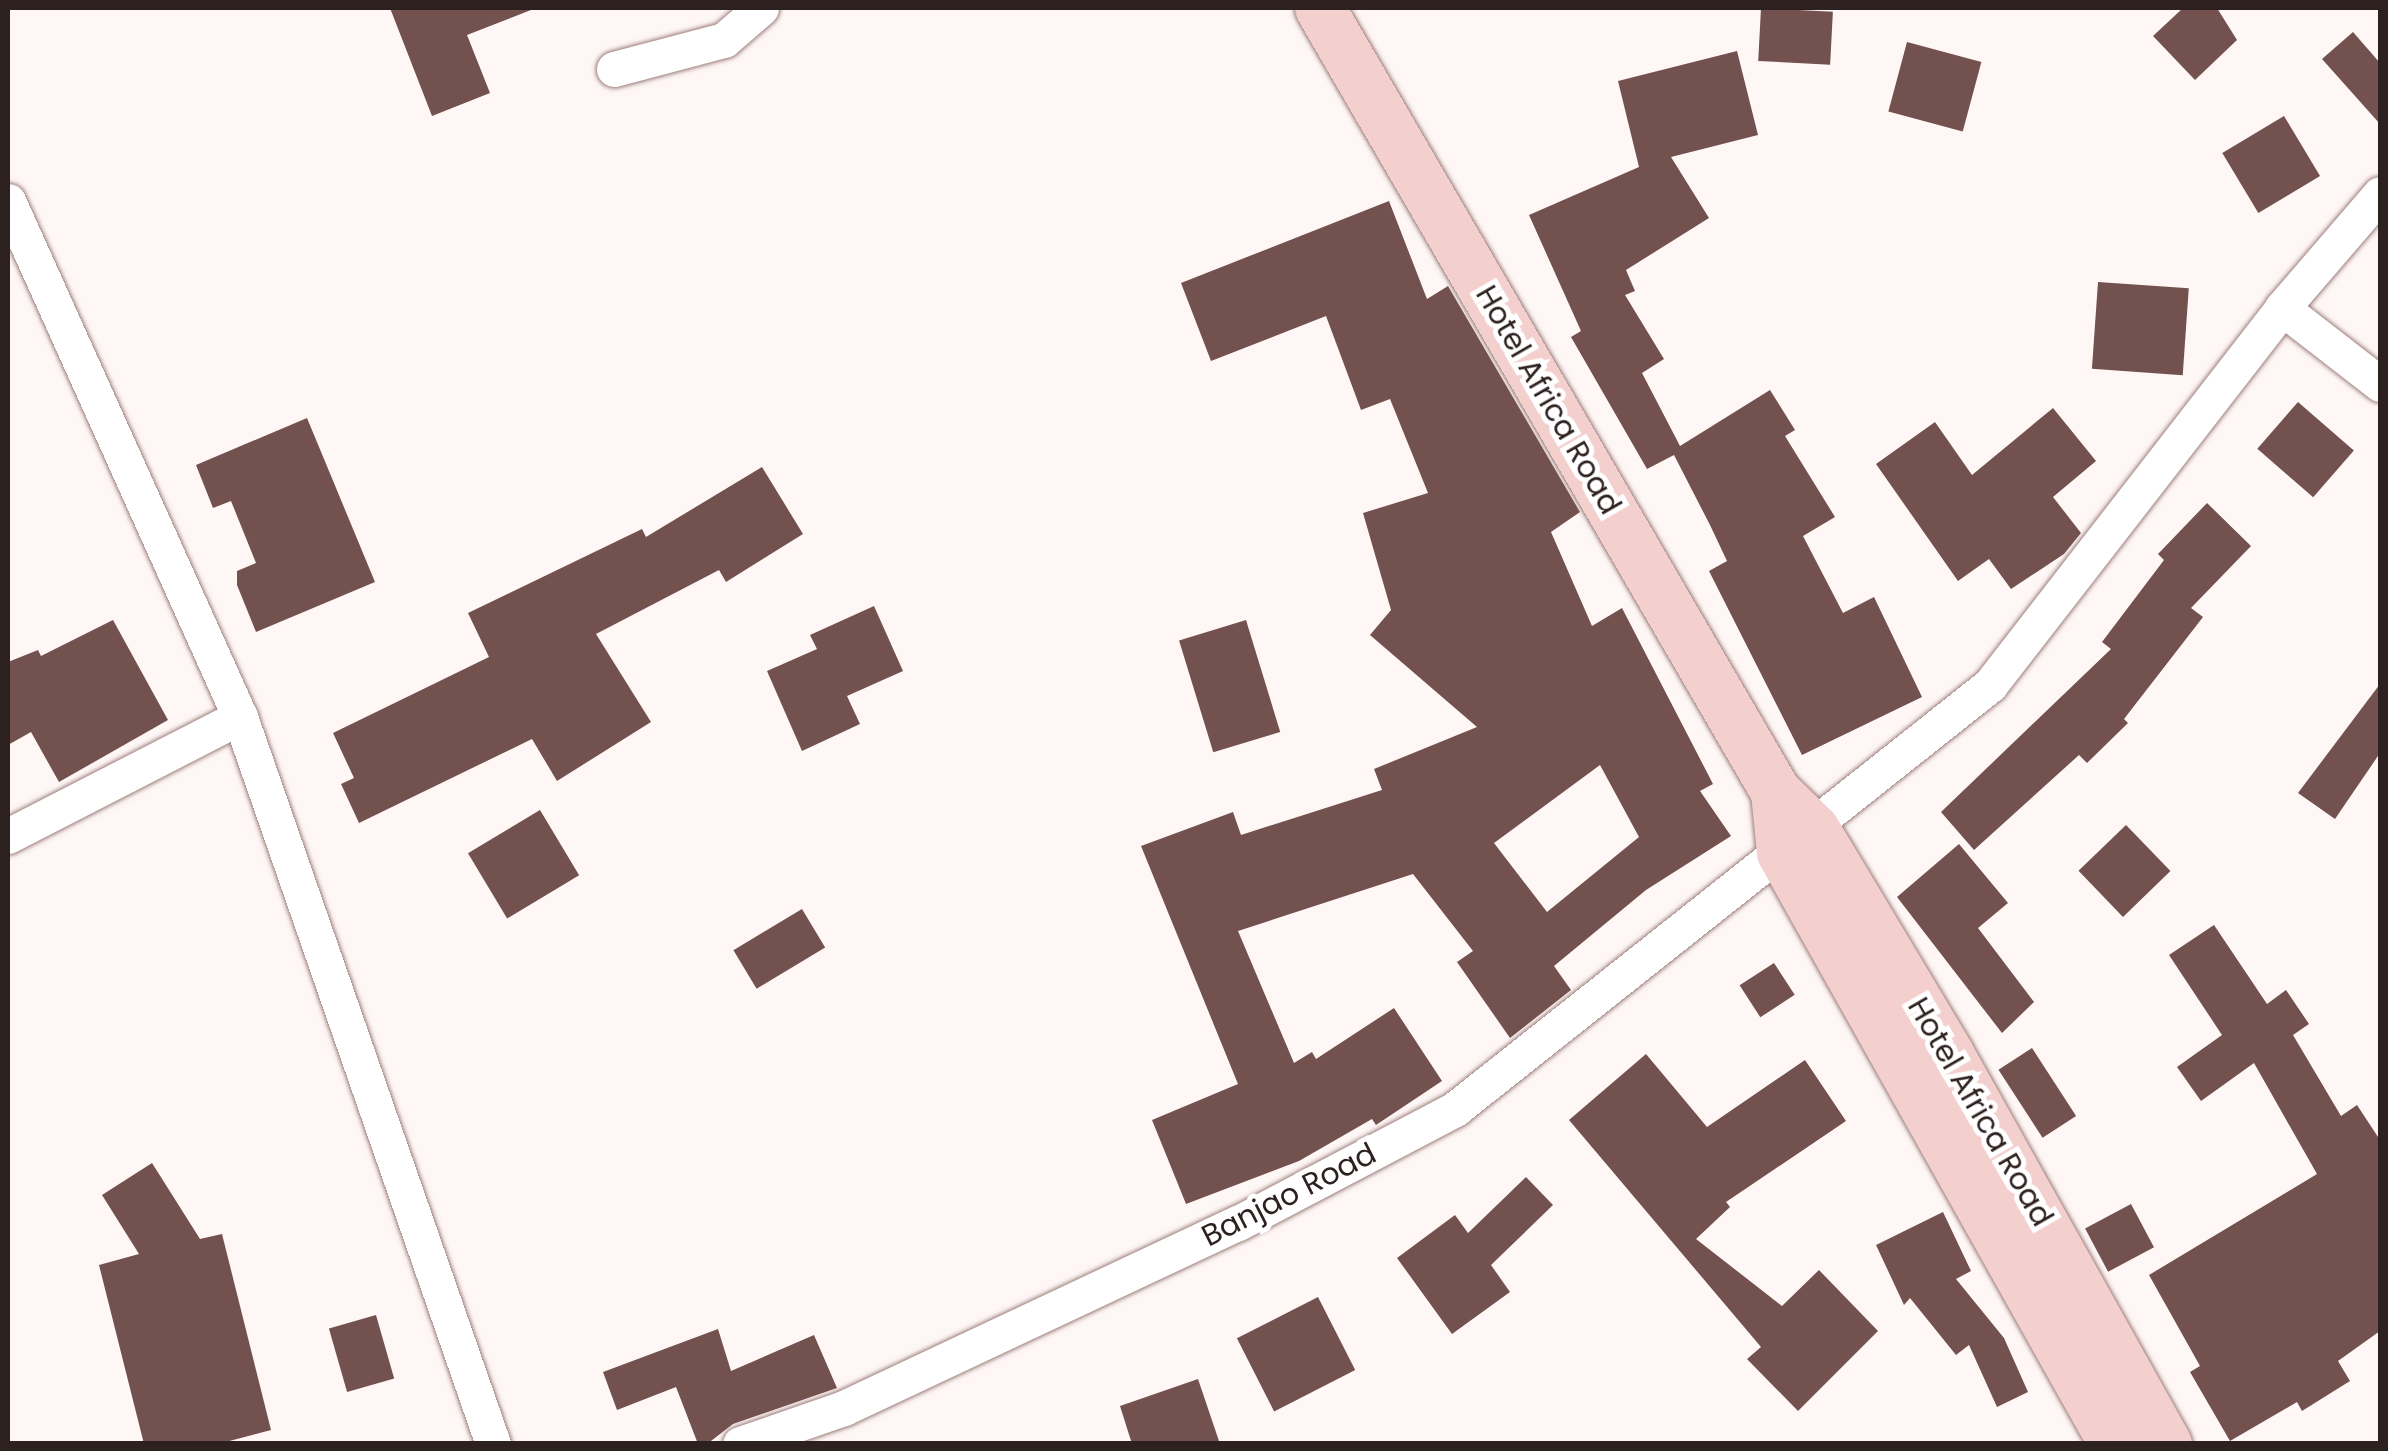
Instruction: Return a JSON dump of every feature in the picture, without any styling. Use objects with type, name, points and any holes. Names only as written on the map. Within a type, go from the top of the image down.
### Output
[{"type":"street","points":[[614,68],[724,40],[761,8]]},
{"type":"street","name":"Hotel Africa Road","points":[[1320,8],[1776,792],[2114,1444]]},
{"type":"street","name":"Banjao Road","points":[[740,1444],[844,1408],[1238,1224],[1455,1109],[1799,841],[1990,685],[2282,308],[2380,194]]},
{"type":"street","points":[[8,201],[240,717],[493,1444]]},
{"type":"street","points":[[2282,308],[2380,384]]},
{"type":"street","points":[[8,836],[240,717]]},
{"type":"street","name":"Hotel Africa Road","points":[[1799,841],[2167,1444]]},
{"type":"building","points":[[390,8],[531,10],[467,35],[490,93],[432,116]]},
{"type":"building","points":[[1761,8],[1833,12],[1830,65],[1758,61]]},
{"type":"building","points":[[2183,8],[2217,8],[2237,40],[2195,80],[2153,36]]},
{"type":"building","points":[[2353,32],[2380,63],[2380,124],[2322,59]]},
{"type":"building","points":[[1907,42],[1981,62],[1963,131],[1888,112]]},
{"type":"building","points":[[1737,51],[1758,135],[1671,157],[1709,218],[1626,270],[1635,291],[1625,295],[1664,359],[1642,373],[1680,446],[1770,390],[1795,430],[1785,436],[1835,517],[1803,536],[1843,613],[1874,597],[1922,697],[1802,755],[1709,571],[1727,561],[1710,525],[1674,455],[1647,469],[1571,337],[1581,331],[1529,215],[1639,167],[1618,81]]},
{"type":"building","points":[[2284,116],[2320,176],[2258,213],[2222,153]]},
{"type":"building","points":[[1389,201],[1427,299],[1448,286],[1580,512],[1551,532],[1592,626],[1622,608],[1713,784],[1700,791],[1731,836],[1646,890],[1554,966],[1571,990],[1510,1038],[1457,962],[1473,951],[1413,874],[1238,931],[1294,1063],[1312,1052],[1316,1059],[1394,1008],[1442,1081],[1376,1125],[1372,1119],[1299,1161],[1186,1204],[1152,1120],[1238,1084],[1141,846],[1233,812],[1241,835],[1382,790],[1374,769],[1477,727],[1370,635],[1391,610],[1363,513],[1428,493],[1390,399],[1361,410],[1326,316],[1211,361],[1181,283]],"holes":[[[1600,765],[1639,837],[1547,912],[1494,843]]]},
{"type":"building","points":[[2098,282],[2189,288],[2183,375],[2092,369]]},
{"type":"building","points":[[2298,402],[2354,451],[2313,497],[2257,449]]},
{"type":"building","points":[[2053,408],[2096,461],[2053,497],[2081,533],[2064,554],[2011,589],[1989,559],[1958,581],[1876,464],[1935,422],[1972,475]]},
{"type":"building","points":[[307,418],[375,582],[256,632],[237,585],[237,571],[256,563],[231,501],[213,508],[196,465]]},
{"type":"building","points":[[762,467],[803,534],[726,582],[719,570],[596,634],[651,722],[557,781],[532,739],[359,823],[341,784],[354,778],[333,733],[489,657],[468,613],[642,529],[646,537]]},
{"type":"building","points":[[2207,503],[2251,546],[2191,608],[2203,617],[2124,719],[2128,723],[2087,763],[2079,755],[1974,850],[1941,812],[2111,649],[2102,642],[2164,560],[2158,554]]},
{"type":"building","points":[[874,606],[903,671],[847,696],[860,724],[802,751],[767,671],[817,649],[810,635]]},
{"type":"building","points":[[113,620],[168,720],[59,782],[31,732],[8,745],[8,662],[38,650],[41,656]]},
{"type":"building","points":[[1246,620],[1280,732],[1213,752],[1179,640]]},
{"type":"building","points":[[2380,684],[2380,753],[2335,819],[2298,793]]},
{"type":"building","points":[[540,810],[579,875],[507,918],[468,853]]},
{"type":"building","points":[[2126,825],[2170,871],[2123,917],[2079,871]]},
{"type":"building","points":[[1959,844],[2008,903],[1978,928],[2034,1002],[2002,1033],[1897,897]]},
{"type":"building","points":[[802,909],[825,948],[757,989],[733,950]]},
{"type":"building","points":[[2214,925],[2267,1004],[2286,990],[2309,1024],[2293,1035],[2341,1116],[2357,1105],[2380,1140],[2380,1331],[2338,1361],[2350,1381],[2302,1411],[2297,1402],[2230,1441],[2190,1372],[2200,1366],[2149,1275],[2317,1174],[2254,1063],[2201,1101],[2177,1067],[2222,1035],[2169,955]]},
{"type":"building","points":[[1774,963],[1795,995],[1760,1017],[1740,985]]},
{"type":"building","points":[[2032,1048],[2076,1116],[2043,1138],[1998,1070]]},
{"type":"building","points":[[1646,1054],[1707,1127],[1805,1060],[1846,1121],[1726,1202],[1730,1207],[1696,1239],[1782,1306],[1819,1270],[1878,1331],[1798,1411],[1747,1359],[1761,1347],[1569,1120]]},
{"type":"building","points":[[152,1163],[200,1239],[222,1234],[271,1430],[218,1444],[144,1444],[99,1265],[139,1254],[102,1195]]},
{"type":"building","points":[[1526,1177],[1553,1205],[1491,1265],[1510,1292],[1452,1334],[1397,1258],[1455,1215],[1468,1233]]},
{"type":"building","points":[[2131,1204],[2154,1247],[2108,1272],[2085,1228]]},
{"type":"building","points":[[1943,1212],[1971,1271],[1956,1279],[2004,1338],[2028,1392],[1997,1407],[1969,1345],[1956,1355],[1910,1298],[1904,1305],[1876,1245]]},
{"type":"building","points":[[1318,1297],[1355,1370],[1274,1411],[1237,1338]]},
{"type":"building","points":[[376,1315],[394,1378],[347,1392],[329,1329]]},
{"type":"building","points":[[718,1329],[731,1371],[814,1335],[837,1388],[733,1424],[707,1444],[698,1444],[676,1387],[617,1410],[603,1372]]},
{"type":"building","points":[[1198,1379],[1220,1444],[1132,1444],[1120,1406]]}]
